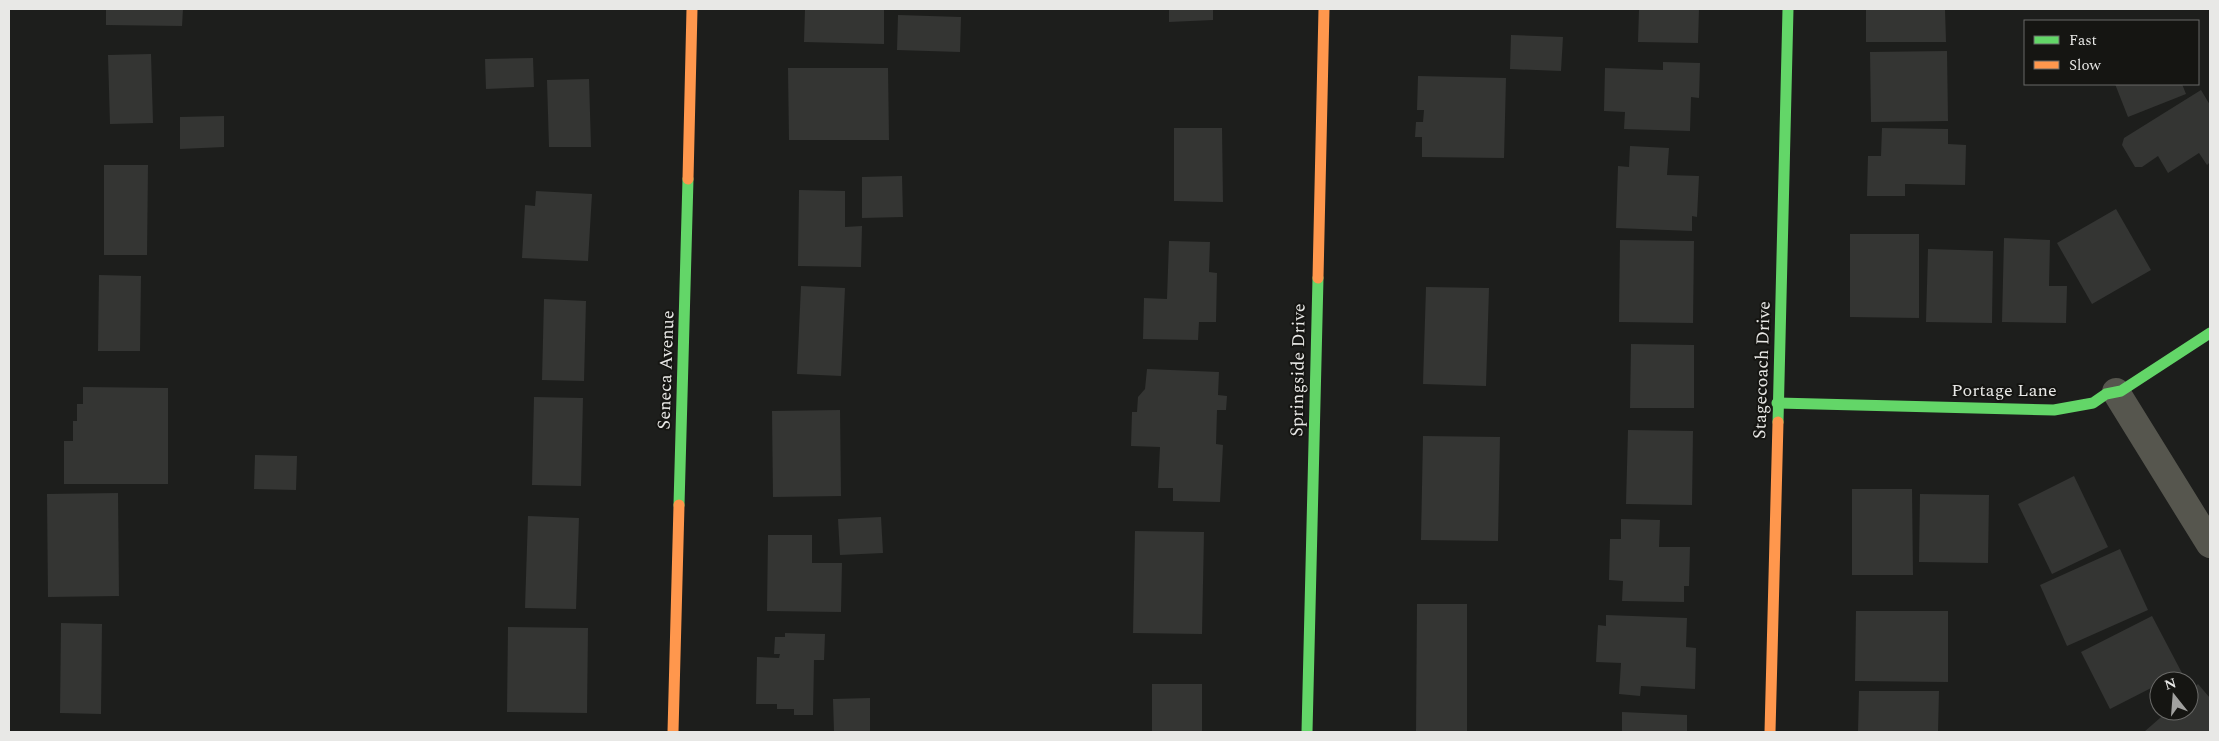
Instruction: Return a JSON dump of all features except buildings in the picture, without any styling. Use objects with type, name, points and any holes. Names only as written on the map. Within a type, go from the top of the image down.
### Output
[{"type":"street","name":"Seneca Avenue","points":[[673,732],[692,9]]},
{"type":"street","name":"Springside Drive","points":[[1307,732],[1324,9]]},
{"type":"street","name":"Stagecoach Drive","points":[[1770,732],[1777,403],[1784,266],[1788,9]]},
{"type":"street","name":"Portage Lane","points":[[1777,403],[2054,410],[2093,404],[2106,394],[2116,392],[2210,333]]},
{"type":"street","points":[[2116,392],[2210,544]]},
{"type":"traffic: fast","points":[[1778,422],[1788,9]]},
{"type":"traffic: fast","points":[[679,505],[688,179]]},
{"type":"traffic: fast","points":[[1307,732],[1318,278]]},
{"type":"traffic: fast","points":[[1777,403],[2054,410],[2093,403],[2106,394],[2121,391],[2210,333]]},
{"type":"traffic: slow","points":[[688,179],[692,9]]},
{"type":"traffic: slow","points":[[1318,278],[1324,9]]},
{"type":"traffic: slow","points":[[1770,732],[1778,422]]},
{"type":"traffic: slow","points":[[673,732],[679,505]]}]
